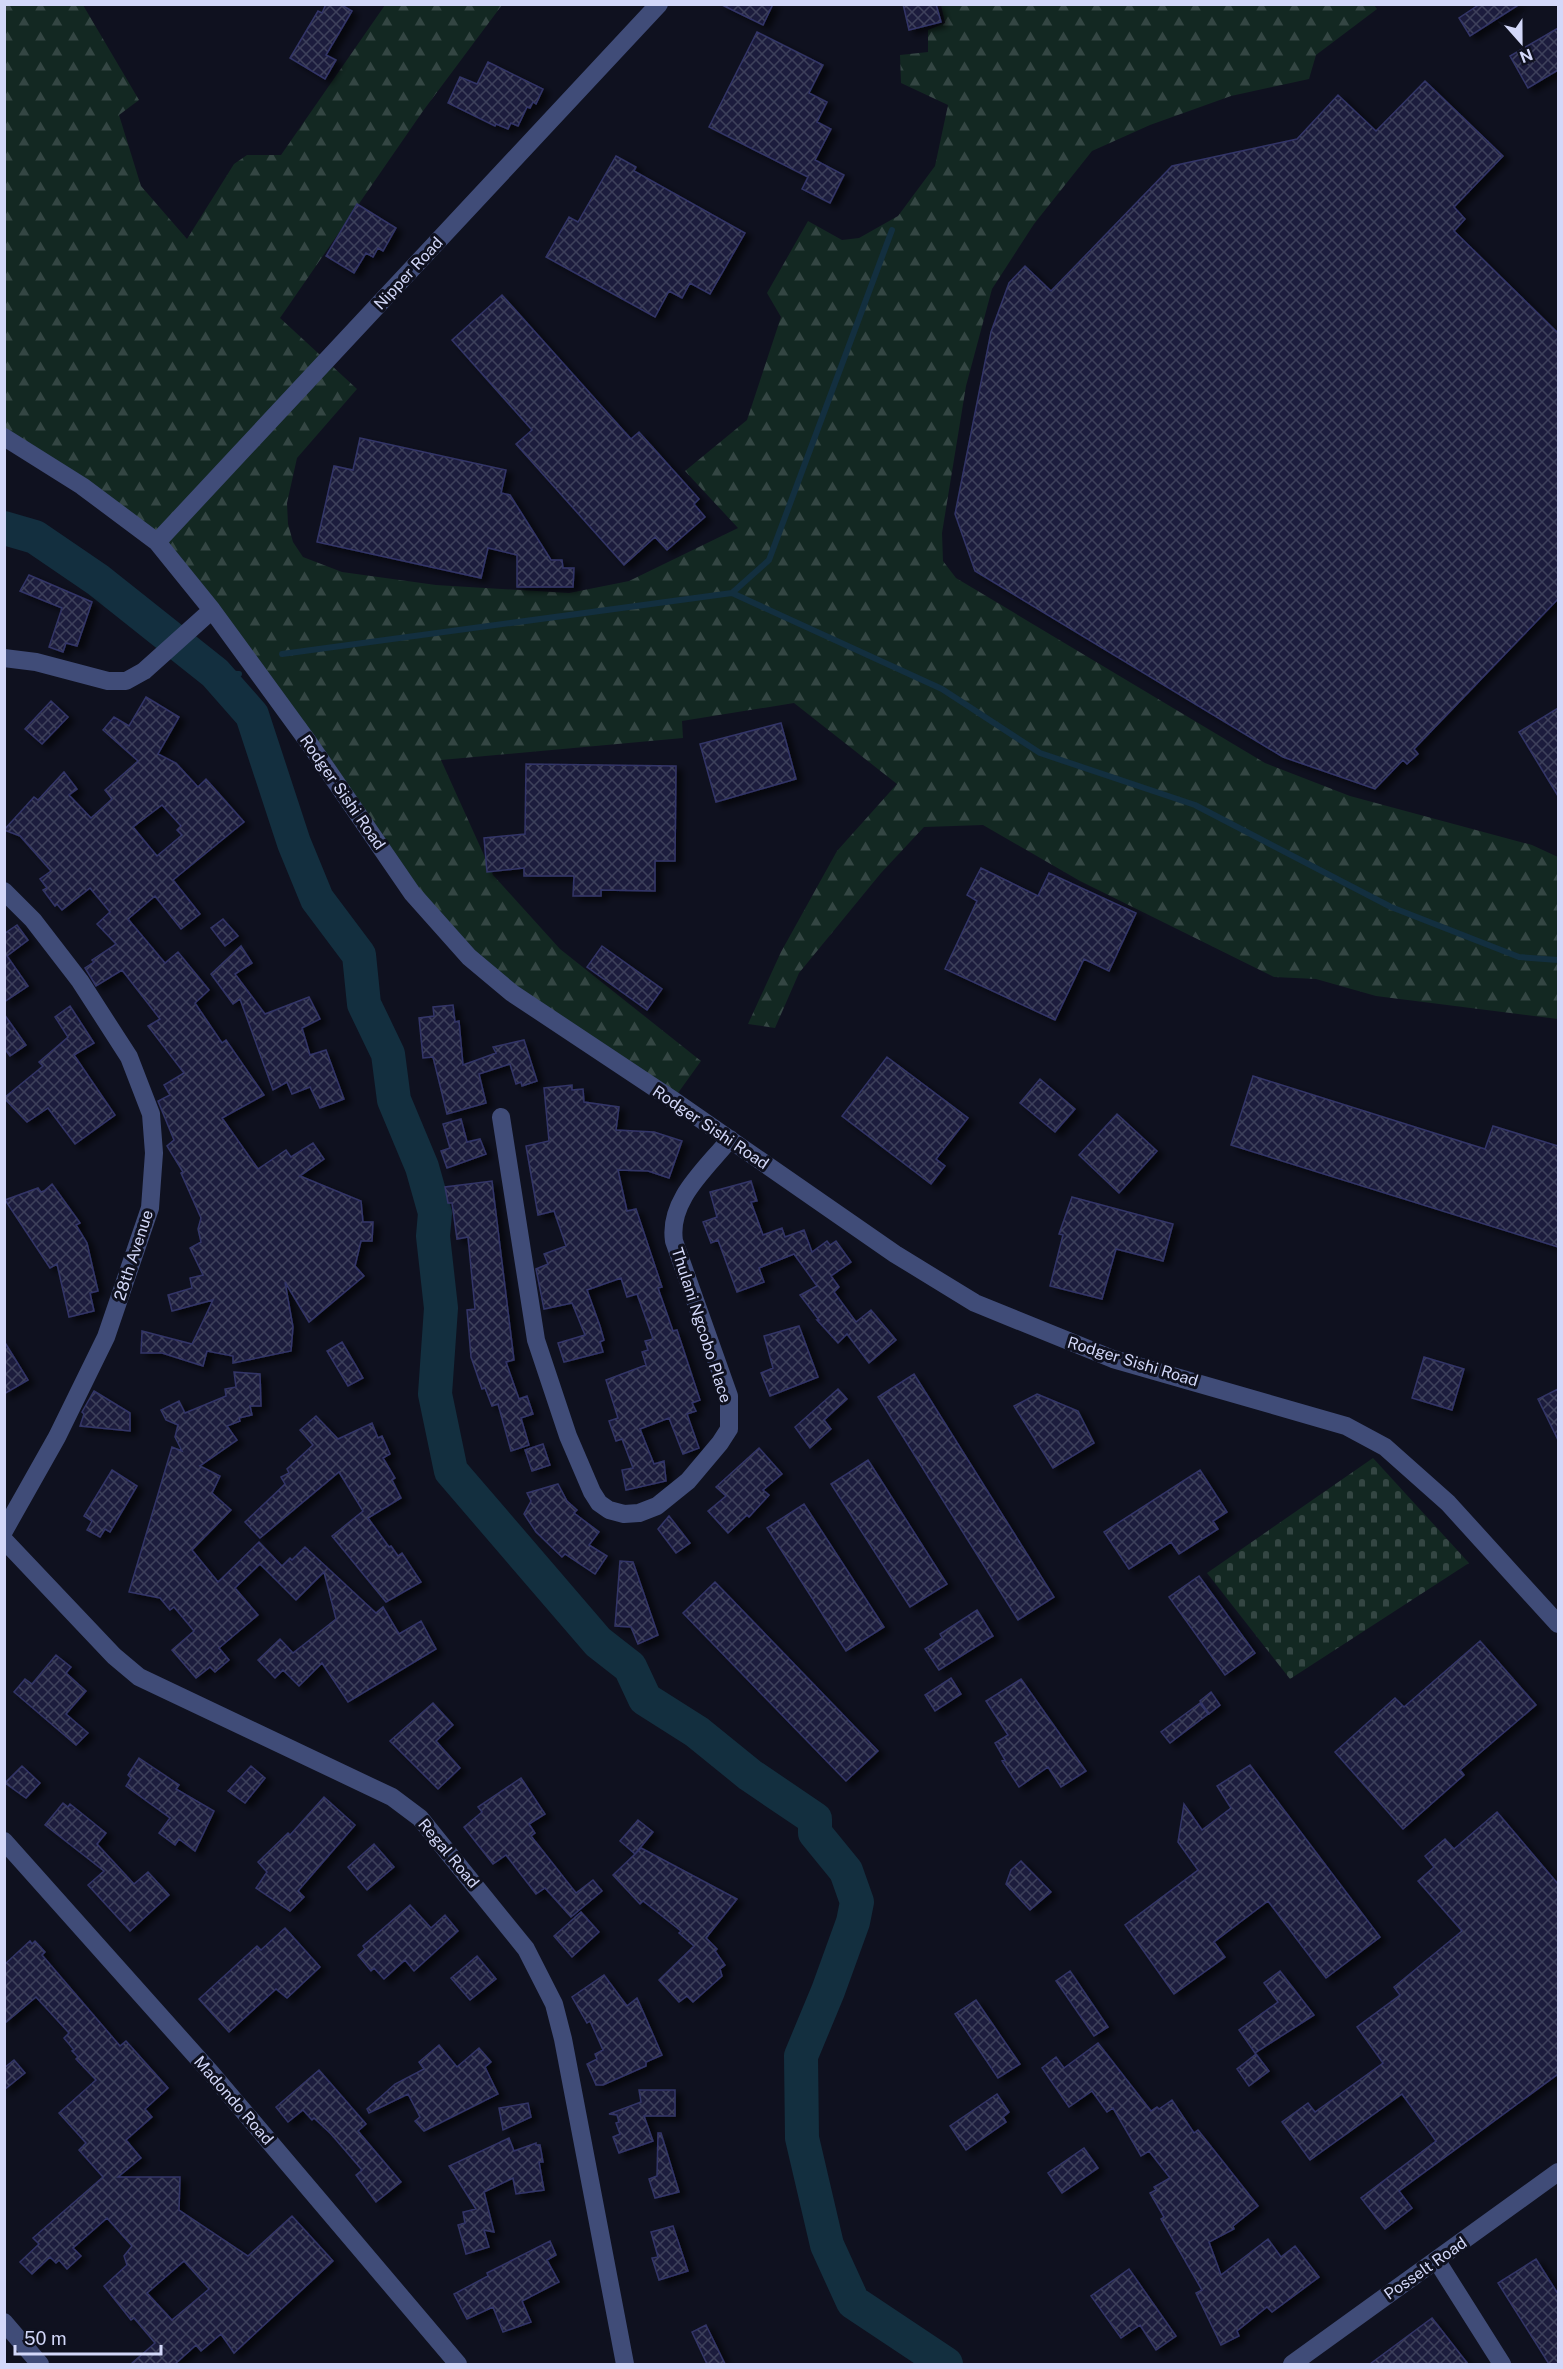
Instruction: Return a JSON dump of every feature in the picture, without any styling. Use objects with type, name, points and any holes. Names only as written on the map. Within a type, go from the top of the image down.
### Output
[{"type":"street","name":"Nipper Road","points":[[157,542],[659,4]]},
{"type":"street","name":"Rodger Sishi Road","points":[[4,437],[92,493],[157,542],[212,610],[309,742],[412,893],[469,957],[512,993],[730,1139],[895,1254],[975,1303],[1113,1359],[1346,1426],[1385,1447],[1448,1503],[1558,1624]]},
{"type":"street","points":[[4,658],[36,662],[108,681],[126,681],[144,671],[212,610]]},
{"type":"street","name":"28th Avenue","points":[[4,891],[33,920],[80,981],[129,1057],[151,1114],[154,1153],[150,1208],[106,1336],[57,1437],[4,1531]]},
{"type":"street","name":"Thulani Ngcobo Place","points":[[501,1117],[536,1340],[568,1436],[592,1492],[599,1503],[609,1510],[624,1514],[639,1513],[657,1506],[688,1481],[729,1429],[729,1396],[672,1228],[675,1213],[683,1197],[730,1139]]},
{"type":"street","name":"Regal Road","points":[[4,1540],[114,1656],[139,1677],[392,1797],[408,1807],[457,1861],[526,1949],[554,2004],[563,2039],[625,2364]]},
{"type":"street","name":"Madondo Road","points":[[4,1841],[212,2074],[458,2364]]},
{"type":"street","name":"Posselt Road","points":[[1292,2364],[1558,2172]]},
{"type":"street","points":[[1437,2260],[1502,2364]]},
{"type":"street","points":[[4,2322],[40,2364]]},
{"type":"green space","points":[[4,5],[83,5],[139,100],[119,115],[141,186],[187,239],[234,164],[247,155],[281,155],[385,5],[502,5],[423,111],[280,318],[357,389],[297,458],[287,503],[288,524],[293,542],[303,557],[342,572],[436,585],[569,593],[629,581],[738,528],[685,471],[747,420],[781,317],[767,293],[808,221],[842,240],[859,238],[898,216],[935,166],[948,105],[901,83],[900,55],[928,52],[928,30],[945,23],[941,5],[1374,5],[1377,9],[1316,55],[1309,79],[1231,96],[1150,125],[1092,151],[1034,224],[992,289],[966,386],[942,533],[943,561],[956,578],[1265,763],[1350,796],[1532,845],[1558,857],[1558,1019],[1376,996],[1316,979],[1274,977],[1080,881],[983,825],[924,827],[881,873],[799,973],[775,1028],[748,1024],[781,952],[837,851],[897,784],[794,703],[682,721],[683,738],[441,760],[493,875],[560,949],[701,1061],[673,1100],[470,957],[161,543],[5,435]]},
{"type":"green space","points":[[1373,1458],[1469,1563],[1290,1679],[1207,1573]]},
{"type":"building","points":[[326,4],[340,4],[352,11],[326,55],[336,60],[325,79],[290,58],[318,11],[322,13]]},
{"type":"building","points":[[720,4],[773,4],[763,25]]},
{"type":"building","points":[[903,4],[936,4],[941,22],[909,30]]},
{"type":"building","points":[[1480,4],[1520,4],[1470,36],[1459,18]]},
{"type":"building","points":[[1558,28],[1558,70],[1528,88],[1510,56]]},
{"type":"building","points":[[757,32],[823,65],[809,93],[827,102],[817,122],[831,129],[815,160],[844,175],[830,203],[802,189],[808,177],[709,127]]},
{"type":"building","points":[[488,62],[543,89],[536,104],[533,102],[530,108],[527,107],[518,126],[511,123],[508,129],[496,124],[495,126],[448,103],[460,77],[477,84]]},
{"type":"building","points":[[1425,81],[1503,156],[1454,207],[1465,219],[1454,231],[1558,333],[1558,599],[1414,749],[1418,754],[1407,764],[1403,760],[1375,789],[1283,757],[975,571],[955,514],[991,332],[1009,283],[1025,266],[1051,291],[1172,166],[1297,139],[1338,95],[1376,131]]},
{"type":"building","points":[[616,156],[636,167],[634,171],[745,233],[710,294],[690,283],[682,298],[669,291],[655,317],[546,257],[569,217],[578,222]]},
{"type":"building","points":[[357,204],[396,228],[383,251],[378,248],[373,257],[366,253],[354,273],[326,256]]},
{"type":"building","points":[[502,295],[631,439],[639,432],[699,499],[694,504],[705,517],[667,550],[655,537],[624,565],[516,444],[532,430],[452,340]]},
{"type":"building","points":[[360,438],[506,470],[501,493],[510,495],[551,560],[562,560],[563,568],[574,568],[573,587],[517,587],[517,555],[488,548],[481,578],[317,542],[334,466],[353,470]]},
{"type":"building","points":[[29,575],[92,602],[77,646],[66,643],[63,652],[49,647],[62,608],[20,591]]},
{"type":"building","points":[[146,697],[179,717],[158,754],[176,763],[198,787],[206,779],[244,822],[173,880],[200,914],[181,929],[155,896],[128,919],[165,963],[178,952],[209,990],[195,1003],[222,1043],[226,1040],[264,1095],[222,1118],[258,1169],[286,1150],[291,1157],[313,1143],[324,1159],[300,1176],[361,1201],[363,1222],[373,1222],[372,1241],[361,1241],[355,1266],[364,1276],[309,1322],[285,1282],[293,1327],[291,1351],[233,1363],[233,1356],[207,1351],[203,1366],[162,1353],[141,1353],[142,1331],[192,1344],[213,1300],[172,1311],[168,1295],[192,1288],[190,1278],[203,1275],[190,1248],[201,1242],[198,1229],[201,1218],[181,1173],[183,1172],[167,1146],[174,1140],[158,1101],[170,1095],[164,1085],[184,1073],[148,1026],[160,1019],[122,970],[96,986],[85,968],[94,962],[92,960],[116,944],[97,924],[110,912],[90,888],[62,910],[57,904],[55,906],[43,890],[47,888],[40,879],[51,871],[20,836],[4,830],[34,797],[38,800],[64,772],[77,789],[69,795],[91,818],[112,799],[105,790],[138,761],[103,730],[114,717],[129,726]],"holes":[[[162,805],[181,826],[177,830],[182,835],[157,856],[133,827]]]},
{"type":"building","points":[[51,701],[68,717],[42,744],[25,729]]},
{"type":"building","points":[[1558,708],[1558,796],[1519,732]]},
{"type":"building","points":[[781,723],[796,779],[716,802],[700,744]]},
{"type":"building","points":[[526,764],[676,766],[675,861],[655,861],[655,891],[601,890],[601,896],[573,896],[574,876],[524,876],[524,868],[487,872],[484,838],[525,834]]},
{"type":"building","points":[[981,868],[1038,896],[1049,873],[1136,913],[1109,971],[1084,959],[1055,1020],[945,969],[977,901],[967,895]]},
{"type":"building","points":[[223,919],[238,936],[225,946],[211,928]]},
{"type":"building","points":[[17,925],[28,940],[7,956],[28,986],[4,1002],[4,934]]},
{"type":"building","points":[[241,946],[252,963],[235,974],[265,1014],[309,997],[320,1019],[302,1028],[310,1055],[326,1050],[344,1099],[320,1108],[310,1087],[292,1094],[287,1082],[273,1090],[240,999],[233,1004],[211,974]]},
{"type":"building","points":[[602,946],[662,989],[647,1010],[587,967]]},
{"type":"building","points":[[453,1005],[455,1022],[459,1021],[463,1065],[496,1053],[493,1047],[524,1040],[537,1081],[522,1086],[521,1082],[516,1084],[510,1064],[479,1074],[486,1103],[447,1114],[433,1057],[423,1058],[419,1018],[434,1016],[433,1007]]},
{"type":"building","points":[[70,1006],[94,1043],[74,1055],[115,1115],[75,1144],[48,1108],[27,1122],[4,1098],[43,1066],[39,1062],[68,1037],[55,1017]]},
{"type":"building","points":[[4,1014],[26,1045],[10,1056],[4,1048]]},
{"type":"building","points":[[887,1057],[968,1118],[936,1159],[945,1166],[931,1184],[842,1116]]},
{"type":"building","points":[[1253,1076],[1485,1149],[1493,1126],[1558,1146],[1558,1247],[1231,1145]]},
{"type":"building","points":[[1040,1079],[1075,1109],[1055,1132],[1020,1103]]},
{"type":"building","points":[[572,1085],[572,1090],[583,1089],[584,1102],[619,1107],[616,1130],[654,1132],[682,1141],[669,1178],[648,1171],[618,1170],[627,1211],[636,1209],[662,1287],[658,1288],[673,1331],[677,1330],[700,1400],[692,1403],[696,1411],[687,1414],[699,1448],[683,1454],[669,1418],[640,1429],[654,1464],[664,1461],[666,1481],[626,1490],[622,1470],[633,1468],[622,1439],[616,1441],[609,1421],[618,1418],[606,1380],[646,1365],[642,1352],[648,1350],[645,1341],[653,1339],[637,1294],[627,1297],[621,1278],[587,1290],[604,1340],[600,1342],[603,1352],[564,1362],[558,1343],[585,1335],[572,1303],[544,1309],[536,1269],[548,1264],[544,1254],[566,1246],[554,1211],[538,1215],[526,1146],[549,1141],[544,1088]]},
{"type":"building","points":[[1117,1114],[1157,1151],[1119,1193],[1079,1155]]},
{"type":"building","points":[[461,1119],[467,1142],[480,1139],[486,1154],[447,1168],[441,1151],[450,1148],[443,1124]]},
{"type":"building","points":[[492,1181],[514,1360],[506,1362],[519,1399],[527,1396],[533,1414],[521,1418],[529,1445],[511,1451],[498,1404],[492,1406],[485,1388],[482,1389],[471,1357],[467,1310],[475,1309],[468,1237],[457,1239],[452,1203],[448,1203],[445,1187]]},
{"type":"building","points":[[751,1181],[757,1201],[751,1202],[763,1235],[782,1228],[785,1237],[804,1230],[812,1252],[827,1241],[830,1245],[836,1241],[851,1262],[831,1276],[839,1287],[834,1292],[856,1322],[871,1310],[896,1340],[869,1363],[847,1334],[838,1343],[817,1320],[819,1320],[800,1295],[817,1286],[794,1254],[759,1268],[764,1282],[737,1292],[718,1240],[711,1243],[703,1222],[717,1217],[710,1192]]},
{"type":"building","points":[[52,1184],[80,1223],[76,1225],[87,1243],[98,1291],[90,1293],[94,1311],[69,1317],[57,1264],[50,1268],[5,1200],[38,1188],[41,1192],[44,1191]]},
{"type":"building","points":[[1072,1197],[1173,1224],[1163,1261],[1116,1249],[1102,1299],[1050,1286],[1063,1235],[1059,1234]]},
{"type":"building","points":[[799,1326],[818,1377],[770,1396],[761,1373],[773,1368],[764,1336]]},
{"type":"building","points":[[4,1341],[28,1380],[4,1394]]},
{"type":"building","points":[[342,1342],[363,1378],[348,1386],[327,1351]]},
{"type":"building","points":[[1424,1357],[1464,1369],[1452,1410],[1412,1398]]},
{"type":"building","points":[[234,1372],[260,1374],[261,1406],[250,1406],[252,1415],[239,1418],[240,1421],[227,1426],[237,1440],[200,1466],[220,1476],[212,1493],[231,1510],[192,1550],[218,1582],[259,1542],[282,1566],[305,1547],[376,1613],[383,1607],[399,1634],[421,1621],[436,1649],[348,1702],[322,1663],[299,1686],[283,1670],[275,1678],[258,1660],[280,1639],[293,1653],[336,1619],[324,1572],[296,1600],[260,1564],[235,1588],[258,1615],[219,1648],[229,1660],[215,1672],[210,1667],[196,1678],[172,1650],[194,1631],[174,1607],[170,1610],[160,1598],[129,1592],[172,1447],[182,1451],[175,1437],[178,1425],[166,1420],[161,1410],[179,1401],[185,1413],[226,1396],[225,1389],[236,1387]]},
{"type":"building","points":[[914,1374],[1054,1597],[1018,1620],[878,1397]]},
{"type":"building","points":[[838,1389],[847,1399],[824,1420],[831,1429],[810,1448],[795,1427]]},
{"type":"building","points":[[1558,1389],[1558,1440],[1538,1399]]},
{"type":"building","points":[[94,1391],[130,1413],[130,1431],[80,1426],[84,1414],[82,1412]]},
{"type":"building","points":[[1037,1394],[1078,1411],[1094,1443],[1053,1468],[1014,1406]]},
{"type":"building","points":[[316,1416],[338,1439],[372,1423],[378,1438],[382,1436],[390,1454],[383,1458],[395,1478],[392,1480],[401,1498],[368,1518],[389,1547],[391,1546],[398,1556],[402,1553],[421,1582],[386,1602],[332,1536],[363,1511],[339,1472],[260,1538],[245,1522],[285,1484],[281,1477],[289,1473],[287,1469],[313,1445],[300,1430]]},
{"type":"building","points":[[543,1444],[550,1465],[532,1471],[525,1450]]},
{"type":"building","points":[[759,1448],[782,1474],[763,1490],[769,1495],[749,1517],[747,1515],[728,1533],[708,1511],[726,1496],[716,1487]]},
{"type":"building","points":[[868,1460],[947,1584],[910,1607],[831,1484]]},
{"type":"building","points":[[112,1470],[137,1486],[110,1532],[105,1529],[100,1537],[87,1530],[92,1521],[84,1516]]},
{"type":"building","points":[[1200,1470],[1227,1512],[1213,1521],[1218,1529],[1179,1554],[1171,1542],[1129,1569],[1104,1532]]},
{"type":"building","points":[[558,1484],[567,1501],[577,1510],[574,1513],[599,1532],[589,1545],[607,1556],[595,1574],[565,1554],[562,1557],[536,1532],[524,1514],[531,1501],[527,1493]]},
{"type":"building","points":[[804,1504],[884,1627],[846,1651],[767,1528]]},
{"type":"building","points":[[669,1516],[690,1543],[676,1553],[658,1529]]},
{"type":"building","points":[[620,1561],[633,1562],[658,1635],[638,1644],[631,1627],[615,1626]]},
{"type":"building","points":[[1199,1576],[1255,1653],[1225,1675],[1169,1597]]},
{"type":"building","points":[[715,1582],[878,1751],[846,1781],[683,1613]]},
{"type":"building","points":[[977,1610],[993,1636],[939,1670],[925,1649],[942,1638],[940,1634]]},
{"type":"building","points":[[1480,1641],[1536,1705],[1460,1770],[1464,1775],[1403,1829],[1335,1752],[1395,1698],[1404,1707]]},
{"type":"building","points":[[56,1655],[71,1667],[66,1673],[86,1691],[66,1714],[88,1733],[76,1745],[14,1692],[25,1679],[32,1684]]},
{"type":"building","points":[[951,1678],[961,1694],[935,1711],[925,1695]]},
{"type":"building","points":[[1021,1679],[1086,1771],[1061,1787],[1048,1767],[1019,1787],[1002,1761],[1005,1760],[995,1743],[1008,1735],[986,1701]]},
{"type":"building","points":[[1211,1692],[1220,1705],[1209,1714],[1200,1701]]},
{"type":"building","points":[[433,1703],[453,1725],[436,1741],[460,1768],[438,1789],[390,1741]]},
{"type":"building","points":[[1200,1703],[1208,1714],[1170,1743],[1161,1732]]},
{"type":"building","points":[[139,1758],[179,1785],[176,1789],[214,1811],[195,1851],[179,1839],[175,1845],[159,1833],[170,1818],[126,1786],[131,1778],[128,1775]]},
{"type":"building","points":[[1250,1765],[1380,1937],[1326,1978],[1268,1901],[1214,1942],[1225,1957],[1174,1994],[1125,1925],[1198,1870],[1178,1842],[1184,1804],[1202,1830],[1231,1808],[1217,1786]]},
{"type":"building","points":[[22,1766],[40,1783],[26,1798],[5,1783]]},
{"type":"building","points":[[251,1766],[265,1778],[245,1803],[228,1791]]},
{"type":"building","points":[[521,1778],[545,1814],[529,1824],[535,1833],[531,1836],[576,1893],[593,1880],[602,1891],[571,1917],[545,1888],[536,1894],[506,1855],[493,1864],[464,1827],[482,1812],[478,1807]]},
{"type":"building","points":[[324,1797],[355,1825],[298,1891],[304,1897],[290,1911],[256,1888],[267,1872],[258,1862],[288,1833],[290,1835]]},
{"type":"building","points":[[63,1803],[68,1807],[70,1804],[106,1833],[97,1844],[134,1884],[148,1872],[169,1895],[130,1931],[88,1885],[104,1871],[45,1825]]},
{"type":"building","points":[[1497,1812],[1558,1884],[1558,2074],[1399,2191],[1412,2208],[1385,2229],[1361,2198],[1436,2141],[1402,2094],[1310,2160],[1282,2122],[1308,2103],[1315,2112],[1383,2063],[1357,2027],[1400,1995],[1394,1987],[1462,1931],[1418,1881],[1434,1867],[1425,1856],[1445,1839],[1454,1849]]},
{"type":"building","points":[[638,1820],[653,1832],[635,1854],[620,1841]]},
{"type":"building","points":[[374,1844],[394,1867],[367,1890],[348,1867]]},
{"type":"building","points":[[641,1848],[737,1899],[706,1938],[717,1949],[715,1951],[725,1965],[720,1969],[722,1976],[693,2002],[687,1996],[679,2002],[659,1980],[694,1946],[679,1933],[681,1931],[643,1901],[640,1904],[613,1875]]},
{"type":"building","points":[[1021,1861],[1051,1892],[1030,1910],[1006,1884],[1011,1870]]},
{"type":"building","points":[[410,1905],[431,1928],[445,1915],[458,1931],[414,1971],[405,1960],[384,1979],[374,1968],[371,1971],[358,1955],[365,1949],[363,1946]]},
{"type":"building","points":[[581,1912],[599,1932],[572,1957],[554,1936]]},
{"type":"building","points":[[285,1928],[320,1967],[287,1998],[276,1989],[229,2032],[199,1999],[257,1946],[261,1950]]},
{"type":"building","points":[[30,1941],[32,1944],[35,1941],[45,1952],[42,1955],[120,2046],[126,2041],[168,2088],[145,2109],[152,2117],[126,2140],[141,2158],[118,2177],[180,2177],[179,2210],[248,2256],[292,2216],[333,2261],[234,2353],[221,2334],[201,2351],[196,2345],[175,2364],[131,2364],[155,2343],[134,2318],[131,2320],[104,2286],[127,2265],[124,2256],[132,2246],[107,2218],[73,2248],[81,2256],[67,2269],[59,2260],[56,2263],[50,2257],[32,2274],[20,2262],[39,2244],[33,2238],[103,2177],[79,2150],[86,2143],[59,2113],[96,2080],[76,2059],[78,2057],[72,2051],[74,2050],[64,2038],[69,2033],[36,1997],[4,2024],[4,1965]],"holes":[[[184,2261],[209,2289],[172,2320],[147,2293]]]},
{"type":"building","points":[[477,1956],[496,1979],[470,2000],[451,1978]]},
{"type":"building","points":[[1070,1971],[1108,2027],[1094,2036],[1056,1981]]},
{"type":"building","points":[[1280,1971],[1314,2015],[1255,2053],[1239,2030],[1278,2002],[1264,1983]]},
{"type":"building","points":[[604,1975],[627,2006],[637,1998],[662,2055],[646,2062],[646,2066],[603,2085],[596,2085],[587,2064],[597,2059],[595,2054],[603,2050],[590,2021],[587,2023],[572,1997]]},
{"type":"building","points":[[976,2000],[1020,2064],[998,2078],[955,2014]]},
{"type":"building","points":[[1098,2043],[1151,2111],[1157,2107],[1159,2109],[1172,2100],[1194,2133],[1198,2130],[1258,2206],[1233,2226],[1234,2229],[1209,2242],[1221,2275],[1268,2239],[1281,2257],[1295,2246],[1319,2277],[1272,2312],[1267,2307],[1237,2331],[1239,2336],[1221,2345],[1196,2293],[1202,2290],[1161,2219],[1164,2217],[1150,2193],[1156,2190],[1154,2187],[1170,2178],[1149,2151],[1141,2156],[1113,2108],[1107,2112],[1092,2091],[1069,2107],[1042,2068],[1056,2057],[1064,2068]]},
{"type":"building","points":[[439,2045],[457,2067],[479,2048],[491,2062],[485,2067],[498,2094],[424,2131],[415,2121],[420,2117],[408,2094],[369,2113],[367,2109],[395,2084],[424,2069],[419,2062]]},
{"type":"building","points":[[1256,2054],[1269,2071],[1249,2086],[1237,2069]]},
{"type":"building","points":[[14,2060],[25,2073],[4,2090],[4,2068]]},
{"type":"building","points":[[319,2070],[366,2124],[358,2131],[401,2182],[376,2202],[356,2175],[362,2170],[331,2134],[303,2110],[288,2122],[276,2107]]},
{"type":"building","points":[[639,2090],[675,2090],[675,2116],[644,2116],[653,2141],[619,2153],[613,2137],[620,2134],[616,2123],[619,2122],[617,2115],[609,2114],[641,2102]]},
{"type":"building","points":[[997,2094],[1009,2112],[1003,2117],[1006,2122],[966,2150],[950,2126]]},
{"type":"building","points":[[528,2103],[531,2117],[503,2130],[499,2108]]},
{"type":"building","points":[[658,2133],[661,2133],[679,2192],[655,2198],[649,2179],[657,2176]]},
{"type":"building","points":[[509,2138],[514,2151],[536,2143],[540,2145],[543,2162],[539,2162],[544,2190],[516,2194],[513,2178],[484,2192],[494,2232],[484,2230],[489,2247],[466,2254],[458,2225],[465,2223],[463,2212],[476,2209],[449,2166]]},
{"type":"building","points":[[1084,2148],[1098,2168],[1062,2193],[1048,2173]]},
{"type":"building","points":[[673,2226],[688,2271],[659,2280],[652,2258],[658,2257],[651,2232]]},
{"type":"building","points":[[550,2241],[556,2255],[547,2260],[559,2282],[522,2301],[531,2322],[503,2332],[493,2307],[467,2319],[454,2294],[488,2276],[487,2273]]},
{"type":"building","points":[[1536,2259],[1558,2294],[1558,2364],[1549,2364],[1498,2283]]},
{"type":"building","points":[[1129,2269],[1176,2336],[1156,2350],[1140,2325],[1121,2338],[1091,2296]]},
{"type":"building","points":[[1432,2318],[1468,2364],[1370,2364]]},
{"type":"building","points":[[706,2325],[725,2364],[707,2364],[692,2332]]},
{"type":"waterway","points":[[282,654],[732,593],[769,560],[892,230]]},
{"type":"waterway","points":[[4,528],[35,537],[98,580],[215,673],[252,715],[294,843],[317,899],[359,955],[364,1004],[388,1054],[394,1100],[422,1167],[435,1213],[433,1236],[441,1308],[435,1394],[451,1471],[598,1642],[630,1667],[645,1699],[697,1732],[750,1775],[815,1819],[815,1833],[846,1871],[857,1902],[853,1922],[828,1991],[801,2056],[802,2138],[827,2245],[853,2302],[946,2364]]},
{"type":"waterway","points":[[732,593],[942,689],[1040,753],[1195,805],[1391,907],[1519,957],[1558,960]]},
{"type":"waterway","points":[[215,673],[239,674]]}]
